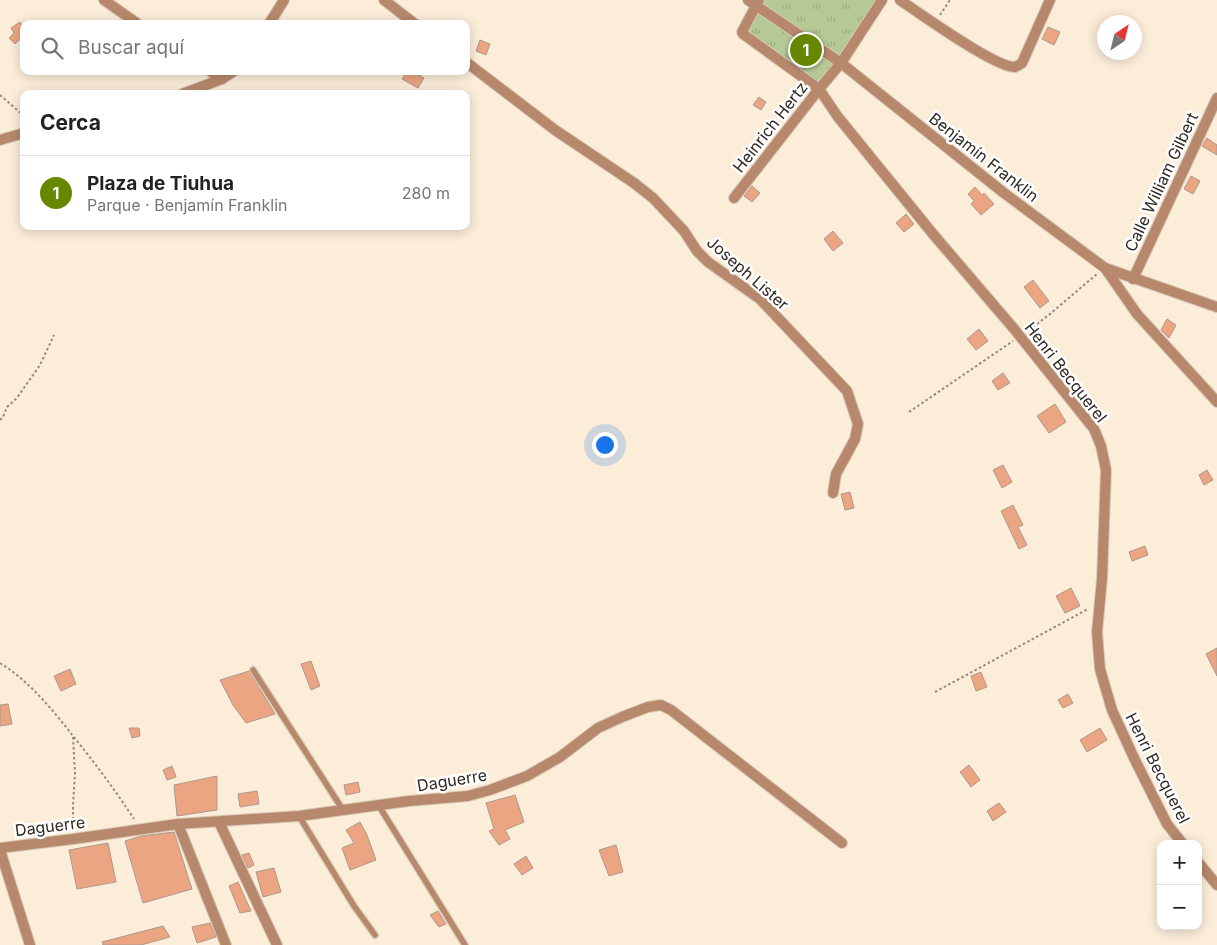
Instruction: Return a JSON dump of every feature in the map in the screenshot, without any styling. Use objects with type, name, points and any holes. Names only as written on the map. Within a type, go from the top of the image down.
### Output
[{"type":"street","points":[[104,0],[132,20]]},
{"type":"street","points":[[272,20],[284,0]]},
{"type":"street","points":[[384,0],[411,20]]},
{"type":"street","name":"Heinrich Hertz","points":[[734,198],[840,63],[882,0]]},
{"type":"street","points":[[900,0],[976,50],[1009,66],[1016,67],[1022,63],[1050,0]]},
{"type":"street","name":"Benjamín Franklin","points":[[754,2],[840,63],[1004,193],[1104,268],[1217,307]]},
{"type":"street","name":"Henri Becquerel","points":[[754,2],[742,32],[743,34],[819,88],[838,118],[1020,336],[1094,429],[1101,446],[1106,470],[1102,579],[1097,632],[1100,669],[1112,710],[1134,758],[1167,824],[1180,840]]},
{"type":"street","name":"Joseph Lister","points":[[470,65],[555,130],[653,198],[684,231],[708,262],[760,299],[847,391],[858,424],[855,439],[836,474],[833,493]]},
{"type":"street","points":[[216,75],[222,79]]},
{"type":"street","points":[[193,90],[228,75]]},
{"type":"street","name":"Calle William Gilbert","points":[[1133,279],[1217,98]]},
{"type":"street","points":[[0,140],[20,134]]},
{"type":"street","points":[[1104,268],[1137,314],[1217,402]]},
{"type":"street","name":"Daguerre","points":[[0,849],[178,824],[299,816],[409,801],[468,796],[527,776],[560,757],[598,728],[648,706],[661,705],[671,710],[725,751],[842,843]]},
{"type":"street","points":[[219,822],[277,945]]},
{"type":"street","points":[[178,824],[226,945]]},
{"type":"street","points":[[0,849],[30,945]]},
{"type":"street","points":[[1202,867],[1217,885]]},
{"type":"lane","points":[[253,670],[343,810]]},
{"type":"lane","points":[[379,806],[465,945]]},
{"type":"lane","points":[[299,816],[354,906],[375,935]]},
{"type":"path","points":[[934,23],[950,0]]},
{"type":"path","points":[[0,95],[20,112]]},
{"type":"path","points":[[909,412],[1050,314],[1104,268]]},
{"type":"path","points":[[0,420],[7,407],[17,398],[40,365],[54,335]]},
{"type":"path","points":[[935,692],[1099,603]]},
{"type":"path","points":[[0,664],[14,672],[52,709],[100,771],[141,829]]},
{"type":"path","points":[[73,736],[75,773],[73,839]]},
{"type":"green space","points":[[764,0],[878,0],[818,86],[745,34]]},
{"type":"building","points":[[20,22],[20,39],[15,44],[9,38],[14,33],[11,28]]},
{"type":"building","points":[[1048,27],[1060,32],[1054,45],[1042,39]]},
{"type":"building","points":[[480,40],[490,44],[486,55],[476,51]]},
{"type":"building","points":[[404,75],[419,75],[424,78],[418,88],[402,79]]},
{"type":"building","points":[[759,97],[766,102],[761,110],[753,105]]},
{"type":"building","points":[[1207,138],[1217,145],[1217,155],[1202,146]]},
{"type":"building","points":[[1191,176],[1200,181],[1193,194],[1184,189]]},
{"type":"building","points":[[752,186],[760,193],[752,202],[744,196]]},
{"type":"building","points":[[975,187],[982,195],[984,193],[994,204],[981,215],[971,204],[974,201],[968,194]]},
{"type":"building","points":[[906,214],[914,224],[904,232],[896,223]]},
{"type":"building","points":[[833,231],[843,243],[833,251],[824,239]]},
{"type":"building","points":[[1033,280],[1049,301],[1040,308],[1024,287]]},
{"type":"building","points":[[1167,319],[1176,325],[1169,338],[1161,330]]},
{"type":"building","points":[[979,329],[988,341],[976,350],[967,339]]},
{"type":"building","points":[[1003,373],[1010,383],[998,390],[992,381]]},
{"type":"building","points":[[1055,404],[1066,422],[1049,433],[1037,416]]},
{"type":"building","points":[[1003,465],[1012,482],[1002,488],[993,470]]},
{"type":"building","points":[[1207,470],[1213,480],[1204,485],[1199,475]]},
{"type":"building","points":[[850,492],[854,508],[845,510],[841,494]]},
{"type":"building","points":[[1013,505],[1023,525],[1018,527],[1027,545],[1019,549],[1001,511]]},
{"type":"building","points":[[1145,546],[1148,555],[1132,561],[1129,552]]},
{"type":"building","points":[[1071,588],[1080,606],[1065,613],[1056,596]]},
{"type":"building","points":[[1217,648],[1217,676],[1206,654]]},
{"type":"building","points":[[311,661],[320,686],[311,690],[301,664]]},
{"type":"building","points":[[70,669],[76,684],[61,691],[54,676]]},
{"type":"building","points":[[249,671],[275,714],[246,723],[233,705],[220,680]]},
{"type":"building","points":[[981,672],[987,687],[976,691],[971,676]]},
{"type":"building","points":[[1068,694],[1073,703],[1063,708],[1058,700]]},
{"type":"building","points":[[8,704],[12,724],[0,726],[0,705]]},
{"type":"building","points":[[129,728],[139,728],[140,736],[132,738]]},
{"type":"building","points":[[1100,728],[1107,740],[1087,752],[1080,740]]},
{"type":"building","points":[[969,765],[980,780],[971,787],[960,772]]},
{"type":"building","points":[[172,766],[176,777],[167,780],[163,770]]},
{"type":"building","points":[[217,776],[217,810],[177,816],[174,785]]},
{"type":"building","points":[[358,782],[360,792],[346,795],[344,785]]},
{"type":"building","points":[[257,791],[259,804],[240,807],[238,794]]},
{"type":"building","points":[[515,795],[524,822],[505,830],[510,839],[499,845],[489,831],[494,829],[486,803]]},
{"type":"building","points":[[999,803],[1006,812],[993,821],[987,811]]},
{"type":"building","points":[[360,822],[376,860],[350,870],[342,848],[354,843],[346,830]]},
{"type":"building","points":[[174,832],[192,889],[143,903],[125,841],[141,836]]},
{"type":"building","points":[[108,843],[116,882],[77,889],[69,850]]},
{"type":"building","points":[[616,845],[623,872],[609,876],[599,850]]},
{"type":"building","points":[[249,853],[254,865],[248,868],[242,855]]},
{"type":"building","points":[[526,856],[533,868],[522,875],[514,864]]},
{"type":"building","points":[[274,868],[281,892],[263,897],[256,872]]},
{"type":"building","points":[[238,882],[251,911],[240,913],[229,886]]},
{"type":"building","points":[[438,911],[446,924],[439,927],[430,915]]},
{"type":"building","points":[[210,923],[216,937],[197,943],[192,927]]},
{"type":"building","points":[[163,926],[170,937],[141,945],[103,945],[102,942]]},
{"type":"place","name":"Plaza de Tiuhua","points":[[806,50]]}]
